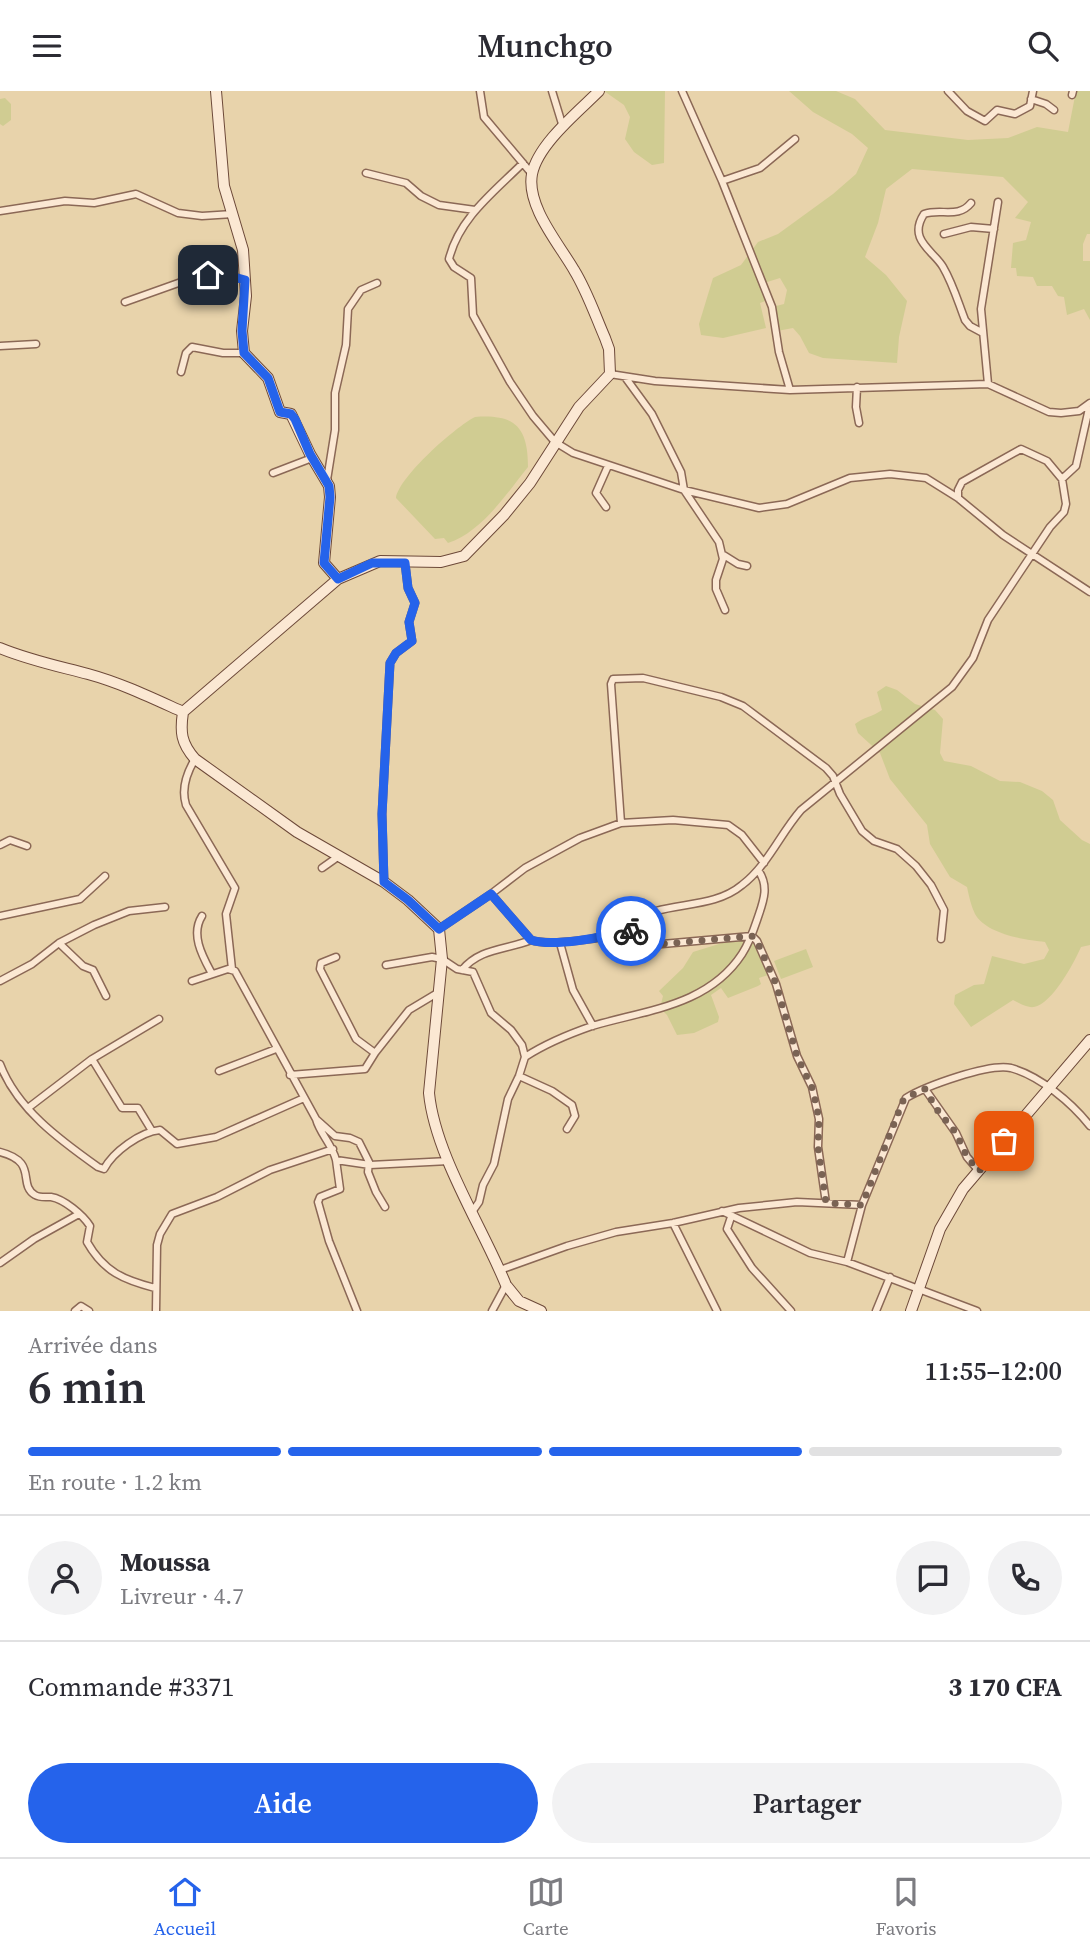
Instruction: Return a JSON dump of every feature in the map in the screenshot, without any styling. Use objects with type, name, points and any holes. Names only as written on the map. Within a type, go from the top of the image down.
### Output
[{"type":"street","points":[[216,91],[222,174],[241,240],[245,280],[242,331],[244,353],[268,378],[280,412],[291,414],[295,419],[312,458],[327,480]]},
{"type":"street","points":[[480,91],[484,117],[532,174]]},
{"type":"street","points":[[552,91],[564,127]]},
{"type":"street","points":[[541,1311],[519,1301],[506,1285],[449,1161],[433,1115],[429,1093],[442,959],[439,929],[384,882],[297,832],[195,759],[182,740],[181,729],[183,712],[338,579],[372,563],[442,562],[464,557],[530,483],[579,407],[610,374],[609,349],[605,338],[574,270],[545,227],[532,187],[532,174],[539,158],[599,91]]},
{"type":"street","points":[[682,91],[722,181],[772,307],[779,352],[790,390]]},
{"type":"street","points":[[948,91],[967,111],[985,121],[997,110],[1015,114],[1030,106],[1032,95],[1054,110]]},
{"type":"street","points":[[722,181],[760,168],[795,139]]},
{"type":"street","points":[[523,163],[475,210],[457,235],[450,263],[471,278],[473,315],[516,391],[555,442],[573,453],[608,466],[684,490],[759,508],[787,504],[850,478],[890,474],[926,478],[958,498],[1003,535],[1090,592]]},
{"type":"street","points":[[366,173],[406,183],[421,196],[439,205],[475,210]]},
{"type":"street","points":[[0,211],[65,201],[94,203],[136,194],[178,213],[202,216],[233,214]]},
{"type":"street","points":[[988,384],[982,292],[998,202]]},
{"type":"street","points":[[971,204],[960,212],[924,214],[919,229],[924,247],[942,264],[965,320],[983,334]]},
{"type":"street","points":[[944,234],[971,227],[993,229]]},
{"type":"street","points":[[125,302],[198,276],[223,274],[245,280]]},
{"type":"street","points":[[338,579],[324,563],[330,497],[327,480],[335,430],[335,393],[346,345],[348,309],[366,286],[377,283]]},
{"type":"street","points":[[0,346],[36,344]]},
{"type":"street","points":[[181,372],[186,353],[192,347],[223,353],[244,353]]},
{"type":"street","points":[[610,374],[790,390],[988,384],[1049,412],[1073,413],[1090,403]]},
{"type":"street","points":[[625,377],[652,414],[681,472],[684,490],[719,542],[722,554],[716,589],[725,610]]},
{"type":"street","points":[[857,387],[856,407],[859,423]]},
{"type":"street","points":[[1062,479],[1076,465],[1090,403]]},
{"type":"street","points":[[491,894],[531,940],[539,943],[559,943],[617,934],[654,912],[707,902],[728,895],[743,885],[764,863],[795,816],[952,687],[973,658],[988,620],[1065,508],[1062,479],[1047,461],[1021,449],[962,482],[958,498]]},
{"type":"street","points":[[273,473],[312,458]]},
{"type":"street","points":[[606,507],[596,493],[596,487],[608,466]]},
{"type":"street","points":[[722,554],[737,565],[747,566]]},
{"type":"street","points":[[384,882],[382,814],[390,663],[396,653],[412,641],[409,622],[415,607],[408,588],[405,563]]},
{"type":"street","points":[[0,648],[43,664],[89,674],[183,712]]},
{"type":"street","points":[[621,823],[611,684],[613,679],[643,678],[721,697],[743,706],[826,768],[836,780],[840,795],[862,831],[874,841],[897,849],[916,866],[931,885],[944,910],[942,939]]},
{"type":"street","points":[[195,759],[185,782],[186,805],[236,888],[226,914],[232,969],[322,1134],[333,1149],[340,1189],[320,1197],[318,1202],[329,1241],[357,1311]]},
{"type":"street","points":[[439,929],[525,868],[571,843],[621,823],[673,820],[728,825],[742,835],[764,863]]},
{"type":"street","points":[[0,845],[15,840],[27,846]]},
{"type":"street","points":[[322,868],[340,856]]},
{"type":"street","points":[[524,1057],[593,1026],[688,1000],[729,969],[741,957],[752,936],[766,895],[758,870]]},
{"type":"street","points":[[0,916],[80,899],[105,876]]},
{"type":"street","points":[[0,981],[32,964],[59,943],[129,911],[165,907]]},
{"type":"street","points":[[202,916],[198,922],[198,943],[212,974]]},
{"type":"street","points":[[627,929],[651,945],[752,936]]},
{"type":"street","points":[[752,936],[757,941],[776,984],[794,1045],[813,1090],[819,1119],[818,1147],[826,1203]]},
{"type":"street","points":[[463,970],[471,959],[531,940]]},
{"type":"street","points":[[59,943],[83,966],[93,970],[106,996]]},
{"type":"street","points":[[559,943],[573,990],[593,1026]]},
{"type":"street","points":[[336,957],[321,963],[320,969],[356,1039],[375,1052]]},
{"type":"street","points":[[386,965],[425,957],[442,959],[454,968],[473,972],[491,1013],[511,1030],[522,1045],[524,1057],[508,1099],[494,1164],[482,1185],[479,1202],[472,1212]]},
{"type":"street","points":[[192,981],[232,969]]},
{"type":"street","points":[[290,1075],[361,1071],[369,1066],[375,1052],[408,1010],[439,992]]},
{"type":"street","points":[[28,1108],[92,1059],[159,1019]]},
{"type":"street","points":[[911,1311],[940,1229],[951,1207],[1090,1040]]},
{"type":"street","points":[[219,1071],[276,1049]]},
{"type":"street","points":[[92,1059],[122,1108],[138,1108],[152,1131]]},
{"type":"street","points":[[0,1064],[5,1077],[28,1108],[59,1139],[104,1169],[109,1160],[122,1149],[152,1131],[160,1130],[177,1144],[216,1137],[304,1098]]},
{"type":"street","points":[[847,1262],[862,1205],[903,1101],[909,1096],[981,1069],[1007,1068],[1051,1088],[1090,1126]]},
{"type":"street","points":[[519,1076],[552,1091],[572,1105],[575,1116],[567,1129]]},
{"type":"street","points":[[925,1089],[956,1133],[967,1157],[979,1171]]},
{"type":"street","points":[[1082,1116],[1090,1116]]},
{"type":"street","points":[[316,1119],[335,1136],[359,1142],[370,1165],[368,1172],[385,1207]]},
{"type":"street","points":[[156,1311],[157,1245],[172,1214],[217,1197],[270,1170],[333,1149]]},
{"type":"street","points":[[0,1152],[20,1160],[31,1192],[36,1196],[57,1199],[79,1214],[90,1226],[87,1242],[99,1258],[122,1279],[155,1288]]},
{"type":"street","points":[[336,1160],[370,1165],[449,1161]]},
{"type":"street","points":[[500,1270],[616,1232],[722,1212],[767,1204],[862,1205]]},
{"type":"street","points":[[722,1212],[810,1253],[847,1262],[979,1310]]},
{"type":"street","points":[[0,1263],[34,1239],[79,1214]]},
{"type":"street","points":[[731,1217],[727,1229],[745,1259],[791,1311]]},
{"type":"street","points":[[673,1223],[717,1311]]},
{"type":"street","points":[[876,1311],[890,1277]]},
{"type":"street","points":[[492,1311],[506,1285]]},
{"type":"street","points":[[75,1311],[81,1306],[89,1311]]},
{"type":"shaded area","points":[[0,91],[1090,91],[1090,1311],[0,1311]]},
{"type":"shaded area","points":[[604,91],[665,91],[664,163],[652,165],[634,152],[625,139],[630,117],[624,105]]},
{"type":"shaded area","points":[[789,91],[836,91],[855,99],[885,130],[968,140],[1008,138],[1037,127],[1068,132],[1076,91],[1090,91],[1090,234],[1087,234],[1083,244],[1083,261],[1090,261],[1090,320],[1084,309],[1067,315],[1064,297],[1058,296],[1052,286],[1037,286],[1033,277],[1017,276],[1016,268],[1011,268],[1013,243],[1026,240],[1031,222],[1015,218],[1028,202],[1003,177],[912,169],[886,189],[878,223],[865,257],[886,275],[907,301],[899,337],[897,363],[823,358],[809,353],[793,328],[777,331],[772,307],[784,304],[787,290],[780,278],[764,283],[768,300],[760,303],[766,328],[723,338],[701,335],[699,324],[713,278],[741,265],[758,242],[778,234],[833,194],[856,174],[868,148],[852,134],[813,112]]},
{"type":"shaded area","points":[[5,98],[11,104],[11,120],[3,126],[0,124],[0,99]]},
{"type":"shaded area","points":[[475,417],[500,418],[516,426],[525,442],[528,467],[483,521],[460,538],[448,543],[444,538],[435,539],[396,498],[407,478],[429,453]]},
{"type":"shaded area","points":[[886,686],[897,690],[915,704],[935,710],[943,719],[940,753],[944,761],[971,766],[1000,781],[1020,782],[1042,791],[1053,800],[1060,820],[1090,844],[1090,945],[1081,947],[1062,982],[1041,1004],[1029,1007],[1013,1000],[971,1027],[954,1004],[955,995],[974,985],[984,984],[992,956],[1024,964],[1044,959],[1049,950],[1045,942],[1007,935],[980,921],[970,901],[967,887],[950,877],[930,844],[927,825],[890,779],[880,753],[858,733],[855,724],[882,710],[877,692]]},
{"type":"shaded area","points":[[748,935],[770,972],[768,975],[759,978],[761,984],[758,986],[728,998],[721,988],[711,995],[719,1017],[718,1022],[694,1033],[677,1035],[667,1015],[660,1008],[663,996],[659,991],[683,968],[693,952]]},
{"type":"shaded area","points":[[806,949],[813,967],[781,979],[774,961]]},
{"type":"way so far","points":[[631,931],[651,945],[752,936],[757,941],[776,984],[797,1056],[813,1090],[819,1119],[818,1147],[826,1203],[862,1205],[903,1101],[925,1089],[956,1133],[967,1157],[979,1171],[1004,1141]]},
{"type":"route","points":[[208,275],[216,273],[245,280],[242,331],[244,353],[268,378],[280,412],[291,414],[295,419],[310,454],[327,480],[330,497],[324,563],[338,579],[380,561],[405,563],[408,588],[415,607],[409,622],[412,641],[391,658],[390,663],[382,814],[384,882],[439,929],[491,894],[531,940],[539,943],[559,943],[617,934],[627,929],[631,931]]}]
